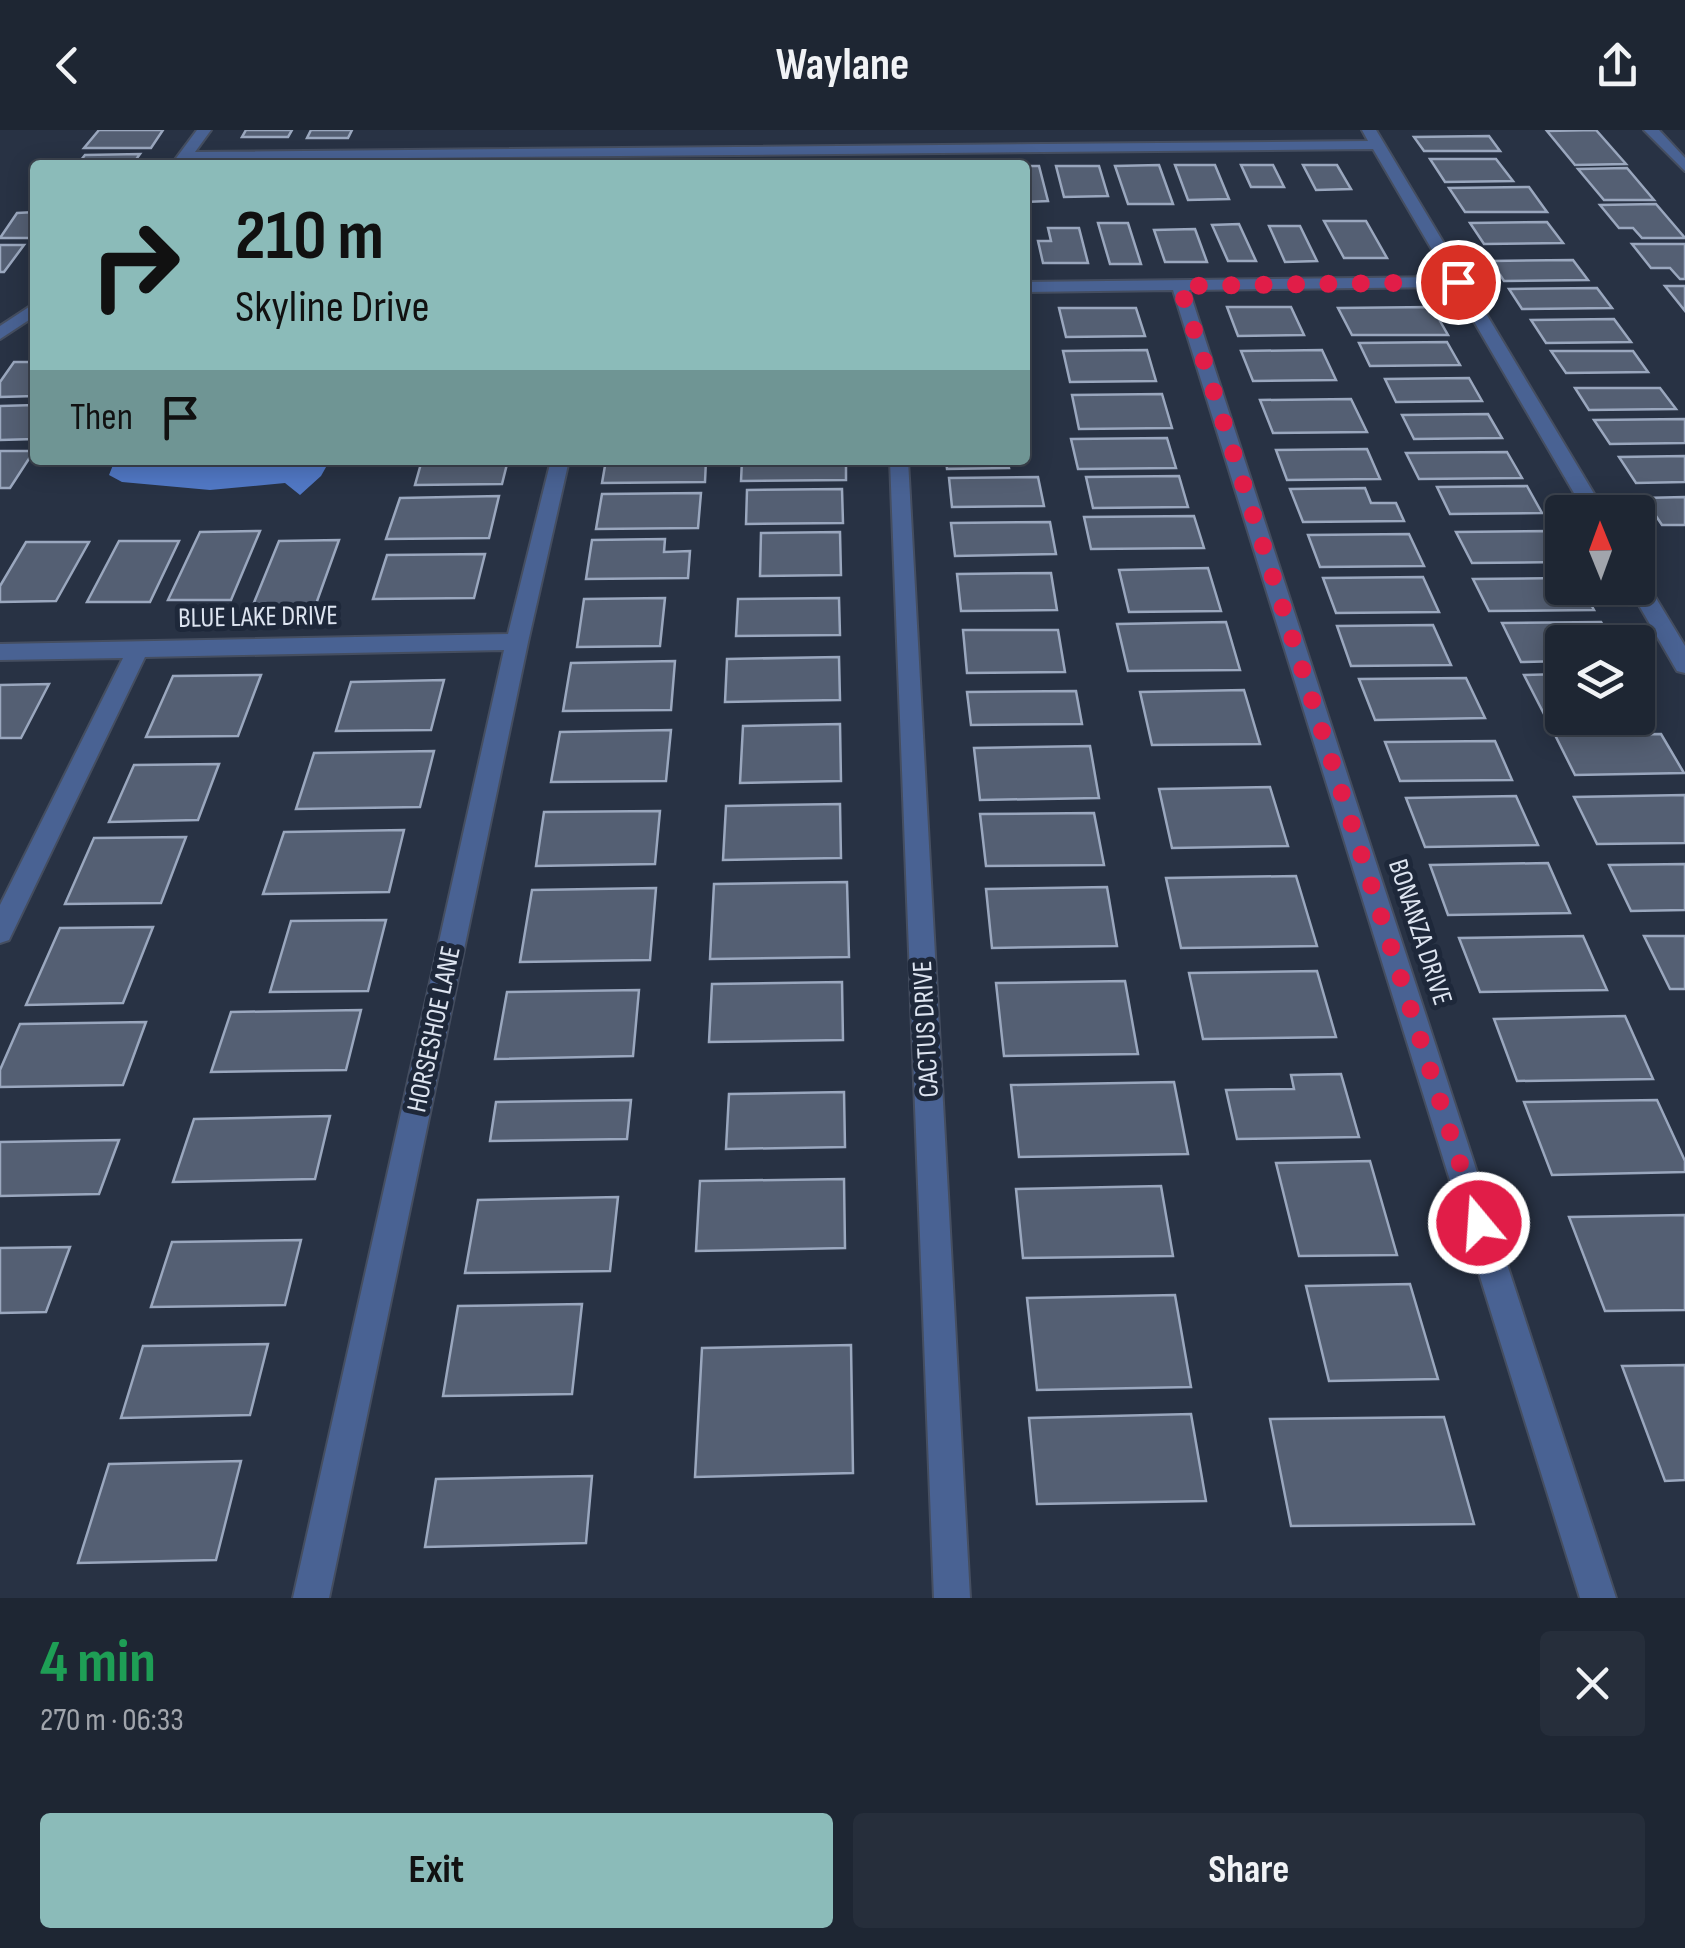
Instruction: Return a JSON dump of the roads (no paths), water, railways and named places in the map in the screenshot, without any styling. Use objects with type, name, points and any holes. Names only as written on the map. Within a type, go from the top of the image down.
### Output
[{"type":"street","points":[[183,160],[204,130]]},
{"type":"street","points":[[1652,130],[1685,167]]},
{"type":"street","points":[[232,160],[1373,137],[1584,495]]},
{"type":"street","points":[[1030,286],[1458,282]]},
{"type":"street","name":"BONANZA DRIVE","points":[[1180,286],[1598,1598]]},
{"type":"street","points":[[0,334],[30,312]]},
{"type":"street","name":"HORSESHOE LANE","points":[[311,1598],[517,642],[559,465]]},
{"type":"street","name":"CACTUS DRIVE","points":[[900,465],[952,1598]]},
{"type":"street","points":[[1650,605],[1685,665]]},
{"type":"street","name":"BLUE LAKE DRIVE","points":[[0,652],[517,642]]},
{"type":"street","points":[[0,932],[138,650]]},
{"type":"water","points":[[113,465],[327,465],[300,495],[285,483],[210,490],[122,482],[109,475]]}]
